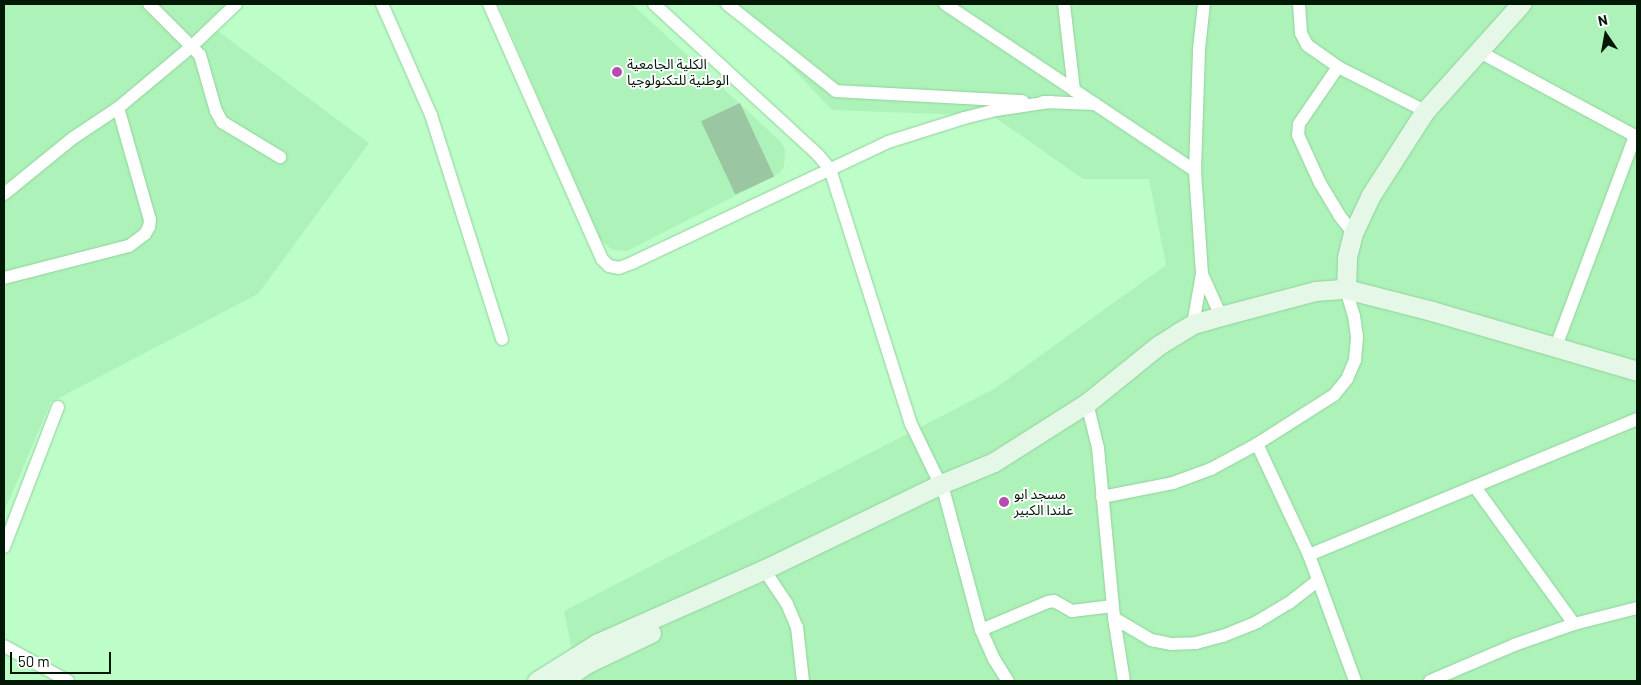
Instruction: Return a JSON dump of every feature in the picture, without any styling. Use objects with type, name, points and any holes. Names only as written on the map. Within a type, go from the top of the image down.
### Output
[{"type":"street","points":[[150,4],[200,55],[216,111],[222,122],[280,157]]},
{"type":"street","points":[[4,194],[73,138],[118,108],[191,47],[236,4]]},
{"type":"street","points":[[382,4],[431,115],[502,339]]},
{"type":"street","points":[[489,4],[602,259],[609,266],[619,268],[888,142],[926,129],[996,110],[1051,102]]},
{"type":"street","points":[[654,4],[818,155],[830,169],[911,424],[942,488],[981,630],[994,659],[1008,681]]},
{"type":"street","points":[[726,4],[836,91],[1095,104]]},
{"type":"street","points":[[945,4],[1195,171]]},
{"type":"street","points":[[1064,4],[1074,90]]},
{"type":"street","points":[[1193,324],[1202,274],[1195,171],[1199,49],[1204,4]]},
{"type":"street","points":[[1299,4],[1301,33],[1307,46],[1338,67],[1425,112]]},
{"type":"street","points":[[1102,496],[1173,483],[1211,469],[1257,444],[1334,394],[1347,378],[1355,360],[1357,337],[1354,316],[1346,289],[1347,257],[1353,233],[1371,195],[1425,112],[1478,50],[1521,4]]},
{"type":"street","points":[[1478,50],[1636,137],[1555,349]]},
{"type":"street","points":[[1338,67],[1299,124],[1298,135],[1320,183],[1339,215],[1353,233]]},
{"type":"street","points":[[4,278],[129,246],[145,234],[150,220],[118,108]]},
{"type":"street","points":[[1202,274],[1221,316]]},
{"type":"street","points":[[560,678],[598,643],[969,475],[1044,432],[1086,403],[1159,345],[1193,324],[1221,316],[1315,291],[1346,289],[1432,311],[1555,349],[1637,371]]},
{"type":"street","points":[[1086,403],[1095,432],[1114,612],[1124,681]]},
{"type":"street","points":[[4,548],[58,407]]},
{"type":"street","points":[[1310,555],[1637,419]]},
{"type":"street","points":[[1257,444],[1310,555],[1355,681]]},
{"type":"street","points":[[1474,487],[1574,624]]},
{"type":"street","points":[[537,681],[560,678],[769,577],[942,488]]},
{"type":"street","points":[[769,577],[787,604],[797,627],[803,681]]},
{"type":"street","points":[[981,630],[1048,602],[1059,603],[1072,611],[1114,612],[1151,640],[1171,644],[1196,643],[1223,636],[1257,622],[1289,603],[1318,580]]},
{"type":"street","points":[[1430,681],[1514,645],[1574,624],[1637,608]]},
{"type":"street","points":[[4,646],[68,681]]},
{"type":"shaded area","points":[[4,4],[239,4],[215,29],[369,143],[258,294],[51,402],[4,512]]},
{"type":"shaded area","name":"الكلية الجامعية الوطنية للتكنولوجيا","points":[[498,4],[632,4],[780,141],[785,150],[784,167],[778,174],[627,251],[612,250],[600,239]]},
{"type":"shaded area","points":[[732,4],[1637,4],[1637,681],[578,681],[564,611],[994,389],[1166,265],[1149,179],[1083,179],[993,116],[832,110]]},
{"type":"shaded area","points":[[740,103],[774,176],[735,195],[701,121]]},
{"type":"place","name":"الكلية الجامعية الوطنية للتكنولوجيا","points":[[617,72]]},
{"type":"place","name":"مسجد ابو علندا الكبير","points":[[1004,502]]}]
